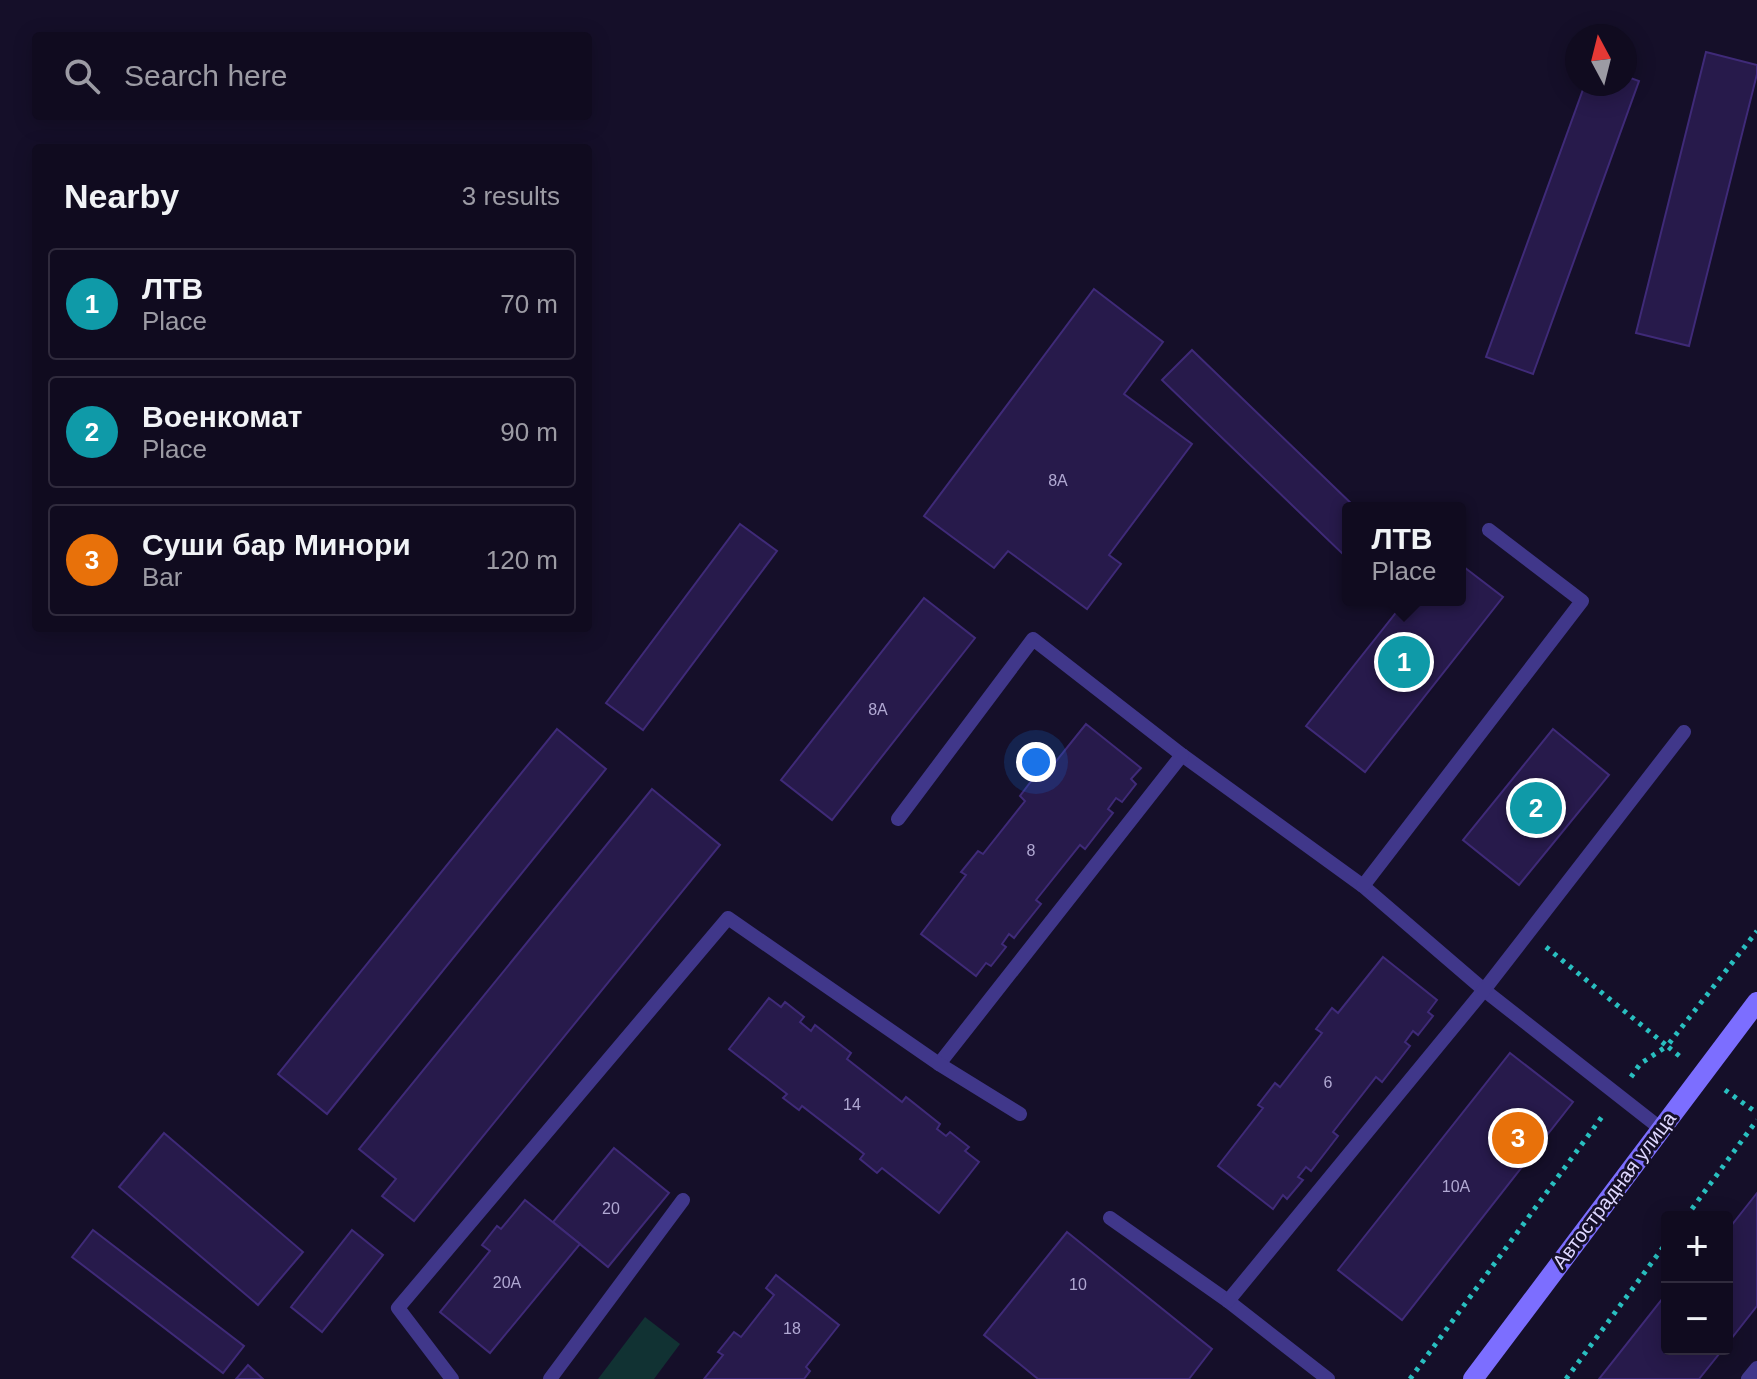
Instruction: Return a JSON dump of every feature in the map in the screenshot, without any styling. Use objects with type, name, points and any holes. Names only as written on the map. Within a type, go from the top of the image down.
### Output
[{"type":"main road","name":"Автострадная улица","points":[[1473,1379],[1757,1002]]},
{"type":"lane","points":[[1363,886],[1582,601],[1489,530]]},
{"type":"lane","points":[[898,819],[1033,639],[1182,755],[1363,886],[1484,990],[1660,1128]]},
{"type":"lane","points":[[1228,1301],[1484,990],[1684,732]]},
{"type":"lane","points":[[939,1064],[1182,755]]},
{"type":"lane","points":[[452,1379],[398,1308],[728,918],[939,1064],[1020,1114]]},
{"type":"lane","points":[[550,1379],[683,1200]]},
{"type":"lane","points":[[1110,1218],[1228,1301],[1328,1379]]},
{"type":"lane","points":[[1748,1379],[1757,1368]]},
{"type":"path","points":[[1622,1089],[1640,1064],[1667,1046],[1757,931]]},
{"type":"path","points":[[1529,933],[1667,1046],[1757,1113]]},
{"type":"path","points":[[1410,1379],[1613,1102]]},
{"type":"path","points":[[1690,1211],[1757,1120]]},
{"type":"path","points":[[1566,1379],[1661,1250]]},
{"type":"green space","points":[[645,1317],[680,1344],[654,1379],[598,1379]]},
{"type":"building","points":[[1706,52],[1757,65],[1757,74],[1689,346],[1636,333]]},
{"type":"building","points":[[1581,96],[1634,96],[1533,374],[1486,357]]},
{"type":"building","points":[[1094,289],[1163,342],[1124,394],[1192,444],[1109,555],[1121,564],[1087,609],[1008,551],[994,568],[924,516]]},
{"type":"building","points":[[1192,350],[1350,502],[1342,502],[1342,553],[1162,380]]},
{"type":"building","points":[[740,524],[777,551],[643,730],[606,703]]},
{"type":"building","points":[[1466,569],[1503,597],[1365,772],[1306,726],[1401,606],[1466,606]]},
{"type":"building","points":[[924,598],[975,638],[832,820],[781,780]]},
{"type":"building","points":[[1086,724],[1141,768],[1131,779],[1136,784],[1122,802],[1116,798],[1108,809],[1113,813],[1085,849],[1080,845],[1036,900],[1041,904],[1014,938],[1009,934],[1002,944],[1006,947],[991,966],[986,963],[976,976],[921,934],[966,875],[961,872],[978,851],[983,854],[1025,801],[1020,796],[1035,776],[1041,780]]},
{"type":"building","points":[[557,729],[606,769],[327,1114],[278,1074]]},
{"type":"building","points":[[1553,729],[1609,775],[1519,885],[1463,840]]},
{"type":"building","points":[[652,789],[720,845],[414,1221],[382,1196],[396,1179],[359,1149]]},
{"type":"building","points":[[1383,957],[1437,1000],[1428,1012],[1433,1016],[1418,1035],[1413,1031],[1405,1042],[1410,1046],[1382,1082],[1376,1077],[1333,1132],[1338,1136],[1311,1171],[1306,1167],[1298,1177],[1303,1180],[1287,1199],[1283,1195],[1273,1209],[1218,1166],[1263,1108],[1258,1105],[1275,1083],[1280,1087],[1322,1033],[1316,1029],[1332,1008],[1338,1013]]},
{"type":"building","points":[[769,998],[781,1007],[785,1002],[804,1017],[800,1022],[811,1031],[815,1025],[851,1053],[847,1059],[902,1102],[906,1097],[940,1124],[937,1129],[946,1136],[950,1132],[969,1147],[965,1151],[979,1162],[939,1213],[882,1168],[877,1173],[860,1159],[864,1154],[802,1106],[799,1110],[783,1098],[787,1094],[729,1049]]},
{"type":"building","points":[[1510,1053],[1573,1102],[1402,1320],[1338,1270]]},
{"type":"building","points":[[164,1133],[303,1252],[258,1305],[119,1187]]},
{"type":"building","points":[[614,1148],[669,1193],[608,1267],[553,1222]]},
{"type":"building","points":[[1757,1193],[1757,1306],[1733,1336],[1733,1283],[1733,1223]]},
{"type":"building","points":[[525,1200],[580,1244],[490,1353],[440,1312],[490,1251],[482,1245],[497,1226],[501,1229]]},
{"type":"building","points":[[93,1230],[244,1346],[223,1373],[72,1257]]},
{"type":"building","points":[[352,1230],[383,1255],[322,1332],[291,1307]]},
{"type":"building","points":[[1067,1232],[1212,1349],[1189,1379],[1038,1379],[984,1335]]},
{"type":"building","points":[[776,1275],[839,1325],[806,1367],[810,1371],[804,1379],[704,1379],[723,1355],[718,1352],[734,1332],[741,1337],[774,1295],[766,1288]]},
{"type":"building","points":[[1661,1301],[1661,1355],[1718,1355],[1699,1379],[1599,1379]]},
{"type":"building","points":[[248,1365],[263,1379],[236,1379]]},
{"type":"place","name":"ЛТВ","points":[[1404,662]]},
{"type":"place","name":"Военкомат","points":[[1536,808]]},
{"type":"place","name":"Суши бар Минори","points":[[1518,1138]]}]
